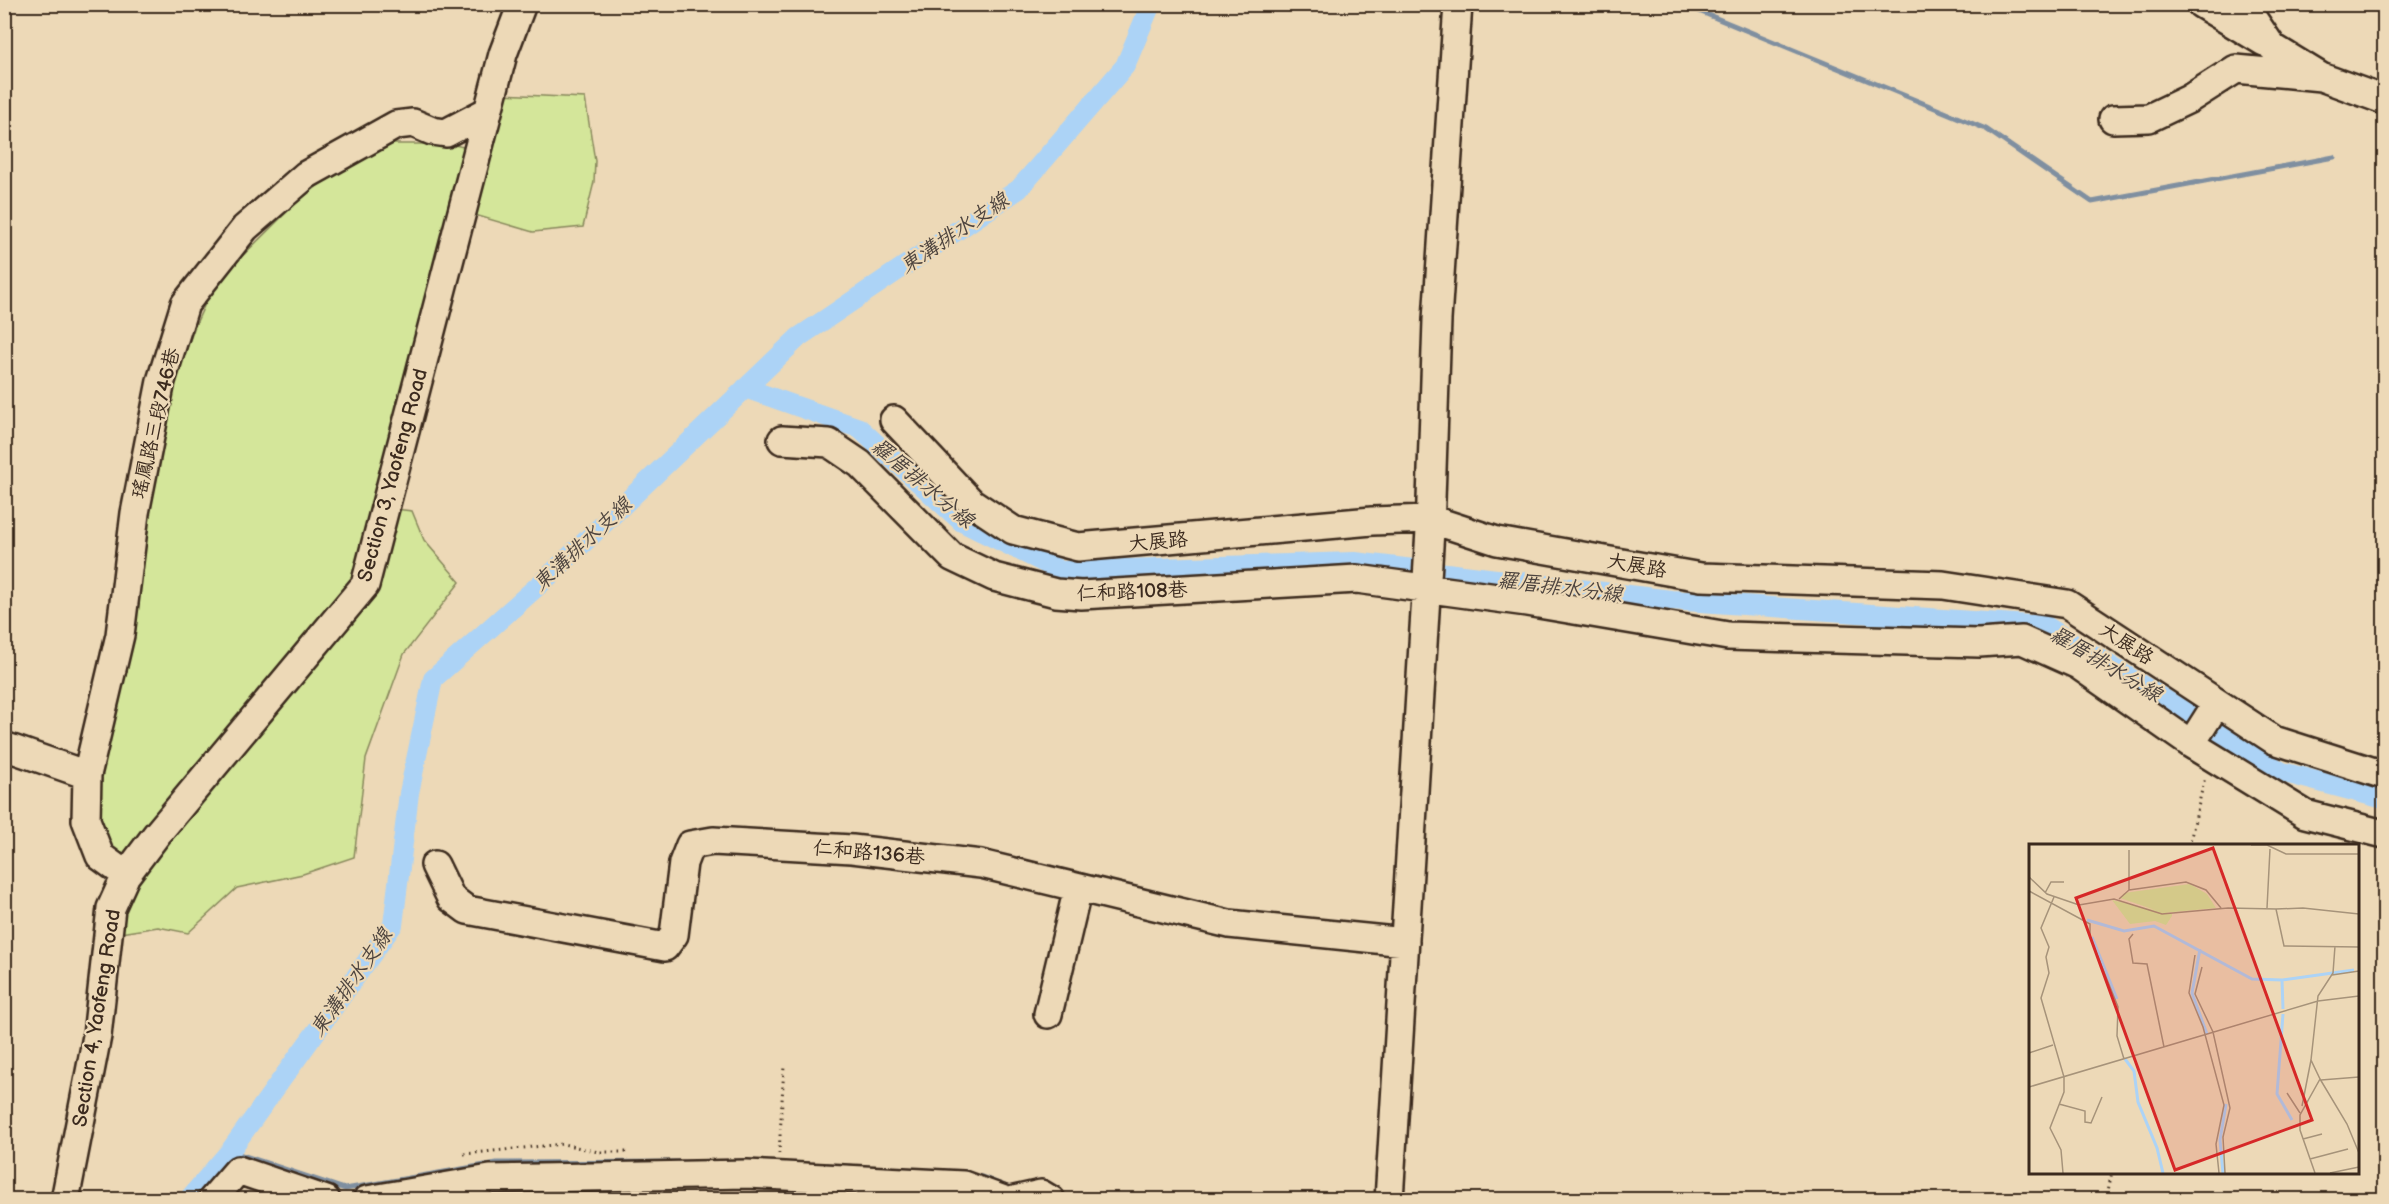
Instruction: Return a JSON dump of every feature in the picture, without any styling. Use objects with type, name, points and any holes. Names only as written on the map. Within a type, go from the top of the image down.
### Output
[{"type":"street","name":"Section 3, Yaofeng Road","points":[[126,875],[365,585],[503,54],[522,4]]},
{"type":"street","points":[[1389,1200],[1430,525],[1437,320],[1458,4]]},
{"type":"street","points":[[2201,4],[2321,77],[2385,100]]},
{"type":"street","points":[[2243,4],[2272,47]]},
{"type":"street","points":[[2113,119],[2149,118],[2189,99],[2236,69],[2321,77]]},
{"type":"street","name":"瑤鳳路三段746巷","points":[[126,875],[100,856],[86,820],[87,775],[120,635],[135,513],[161,381],[185,304],[245,228],[306,175],[396,125],[413,123],[432,131],[446,133],[488,111]]},
{"type":"street","name":"大展路","points":[[894,420],[971,502],[1013,530],[1078,547],[1372,521],[1430,525],[1497,541],[1701,576],[1943,585],[2067,604],[2274,740],[2385,775]]},
{"type":"street","name":"仁和路108巷","points":[[782,440],[829,443],[860,464],[952,557],[994,578],[1056,593],[1081,595],[1357,579],[1426,587],[1728,636],[1979,643],[2022,640],[2078,665],[2201,750],[2305,814],[2385,834]]},
{"type":"street","points":[[2201,750],[2217,703]]},
{"type":"street","points":[[4,746],[87,775]]},
{"type":"street","name":"仁和路136巷","points":[[435,865],[451,898],[467,910],[665,947],[675,935],[683,863],[690,845],[713,841],[852,849],[981,864],[1229,924],[1405,942]]},
{"type":"street","name":"Section 4, Yaofeng Road","points":[[65,1200],[97,1036],[111,908],[126,875]]},
{"type":"street","points":[[1048,1014],[1078,888]]},
{"type":"street","points":[[212,1200],[238,1170],[326,1200]]},
{"type":"street","points":[[367,1200],[490,1179],[747,1174],[963,1185],[1004,1200]]},
{"type":"street","points":[[1014,1200],[1041,1194],[1051,1200]]},
{"type":"path","points":[[2189,844],[2201,750]]},
{"type":"path","points":[[770,1154],[779,1154],[784,1066]]},
{"type":"path","points":[[464,1154],[563,1144],[598,1152],[633,1152]]},
{"type":"path","points":[[2106,1200],[2112,1174]]},
{"type":"green space","points":[[499,94],[585,98],[595,161],[594,182],[583,227],[533,232],[468,213]]},
{"type":"green space","points":[[393,144],[450,144],[468,148],[363,565],[348,597],[119,863],[90,820],[158,467],[167,404],[195,326],[214,284],[294,205],[336,171]]},
{"type":"green space","points":[[395,509],[412,511],[424,540],[460,582],[404,654],[366,759],[354,857],[303,874],[237,888],[188,933],[158,927],[114,934],[131,881],[295,685]]},
{"type":"waterway","name":"東溝排水支線","points":[[188,1200],[230,1151],[393,925],[409,793],[433,679],[549,576],[799,337],[1019,189],[1125,66],[1151,4]]},
{"type":"waterway","points":[[1682,4],[1986,129],[2092,202],[2334,157]]},
{"type":"waterway","name":"羅厝排水分線","points":[[745,388],[859,428],[962,522],[1061,571],[1355,562],[1671,600],[2046,626],[2282,772],[2384,799]]},
{"type":"waterway","points":[[230,1151],[345,1189],[497,1163],[679,1162]]},
{"type":"waterway","points":[[973,1176],[982,1177],[1012,1189]]}]
